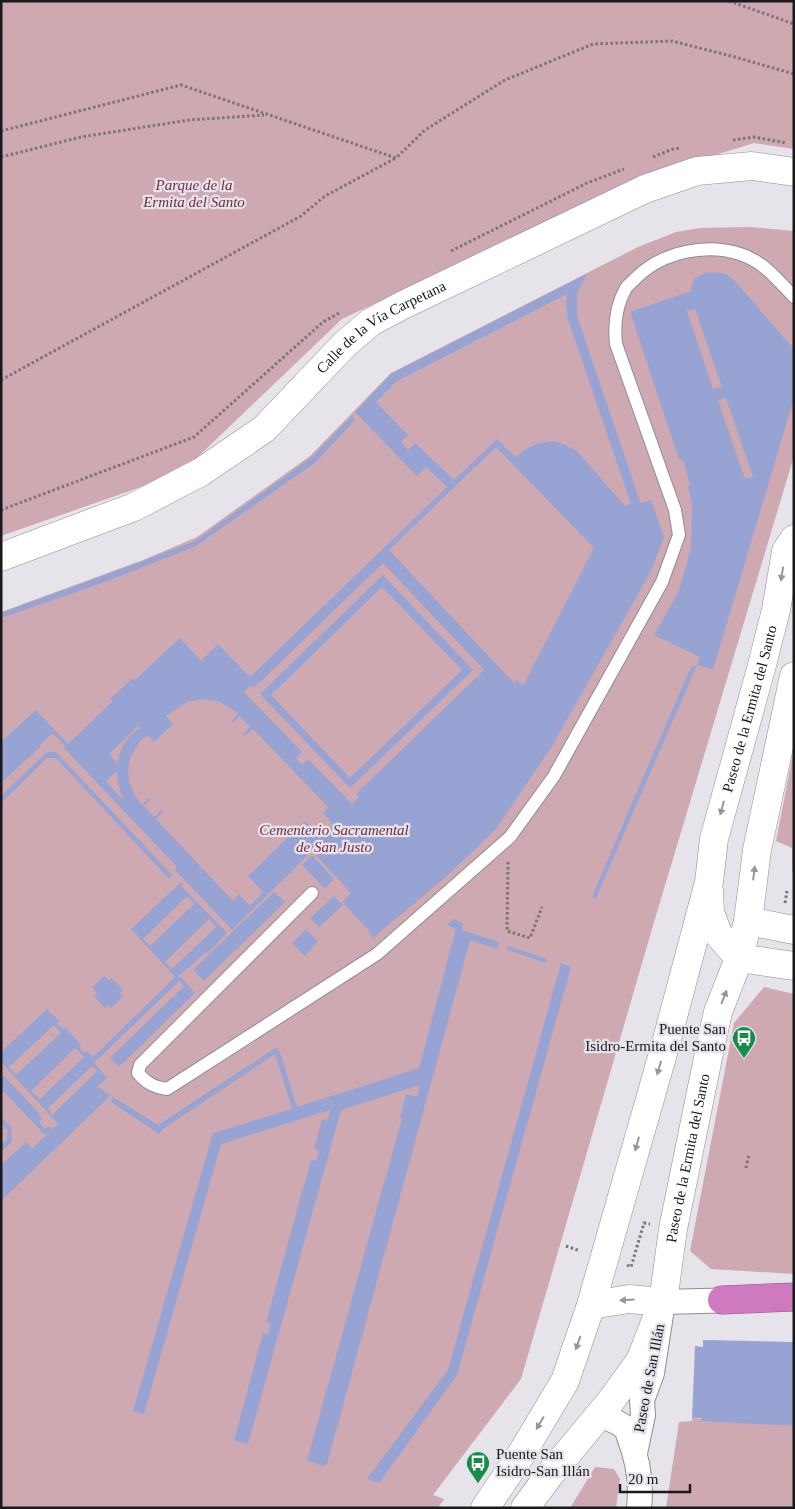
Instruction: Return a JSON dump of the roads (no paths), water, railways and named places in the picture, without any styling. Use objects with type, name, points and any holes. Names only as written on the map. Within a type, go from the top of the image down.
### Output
[{"type":"highway","points":[[722,1300],[794,1296]]},
{"type":"street","name":"Calle de la Vía Carpetana","points":[[1,557],[134,507],[201,472],[264,429],[345,344],[372,322],[403,305],[645,189],[697,171],[752,166],[794,172]]},
{"type":"street","name":"Paseo de la Ermita del Santo","points":[[739,958],[718,934],[710,912],[709,882],[714,839],[776,610],[786,551],[794,539]]},
{"type":"street","name":"Paseo de la Ermita del Santo","points":[[525,1508],[640,1361],[663,1302],[673,1229],[710,1045],[718,1012],[739,958],[748,921],[757,850],[794,676]]},
{"type":"street","name":"Paseo de la Ermita del Santo","points":[[485,1508],[522,1453],[565,1381],[591,1305],[709,882]]},
{"type":"street","name":"Paseo de la Ermita del Santo","points":[[685,970],[699,948],[718,934],[748,921]]},
{"type":"street","points":[[748,921],[793,930]]},
{"type":"street","points":[[739,958],[791,966]]},
{"type":"street","points":[[591,1305],[629,1299],[663,1302],[722,1300],[794,1302]]},
{"type":"street","name":"Paseo de San Illán","points":[[635,1453],[643,1415],[642,1400],[652,1373],[663,1302]]},
{"type":"street","points":[[565,1381],[569,1404],[578,1412],[599,1415]]},
{"type":"street","name":"Paseo de San Illán","points":[[599,1415],[625,1427],[635,1453],[641,1488],[639,1508]]},
{"type":"lane","points":[[312,893],[140,1065],[138,1073],[143,1079],[154,1087],[167,1089],[377,954],[510,837],[554,776],[662,582],[679,535],[676,510],[616,344],[614,330],[616,318],[620,301],[627,287],[645,269],[656,262],[668,257],[708,248],[741,254],[764,266],[794,297]]},
{"type":"place","name":"Puente San Isidro-Ermita del Santo","points":[[744,1059]]},
{"type":"place","name":"Puente San Isidro-San Illán","points":[[478,1484]]},
{"type":"park label","name":"Parque de la Ermita del Santo","points":[[194,194]]},
{"type":"park label","name":"Cementerio Sacramental de San Justo","points":[[334,838]]}]
